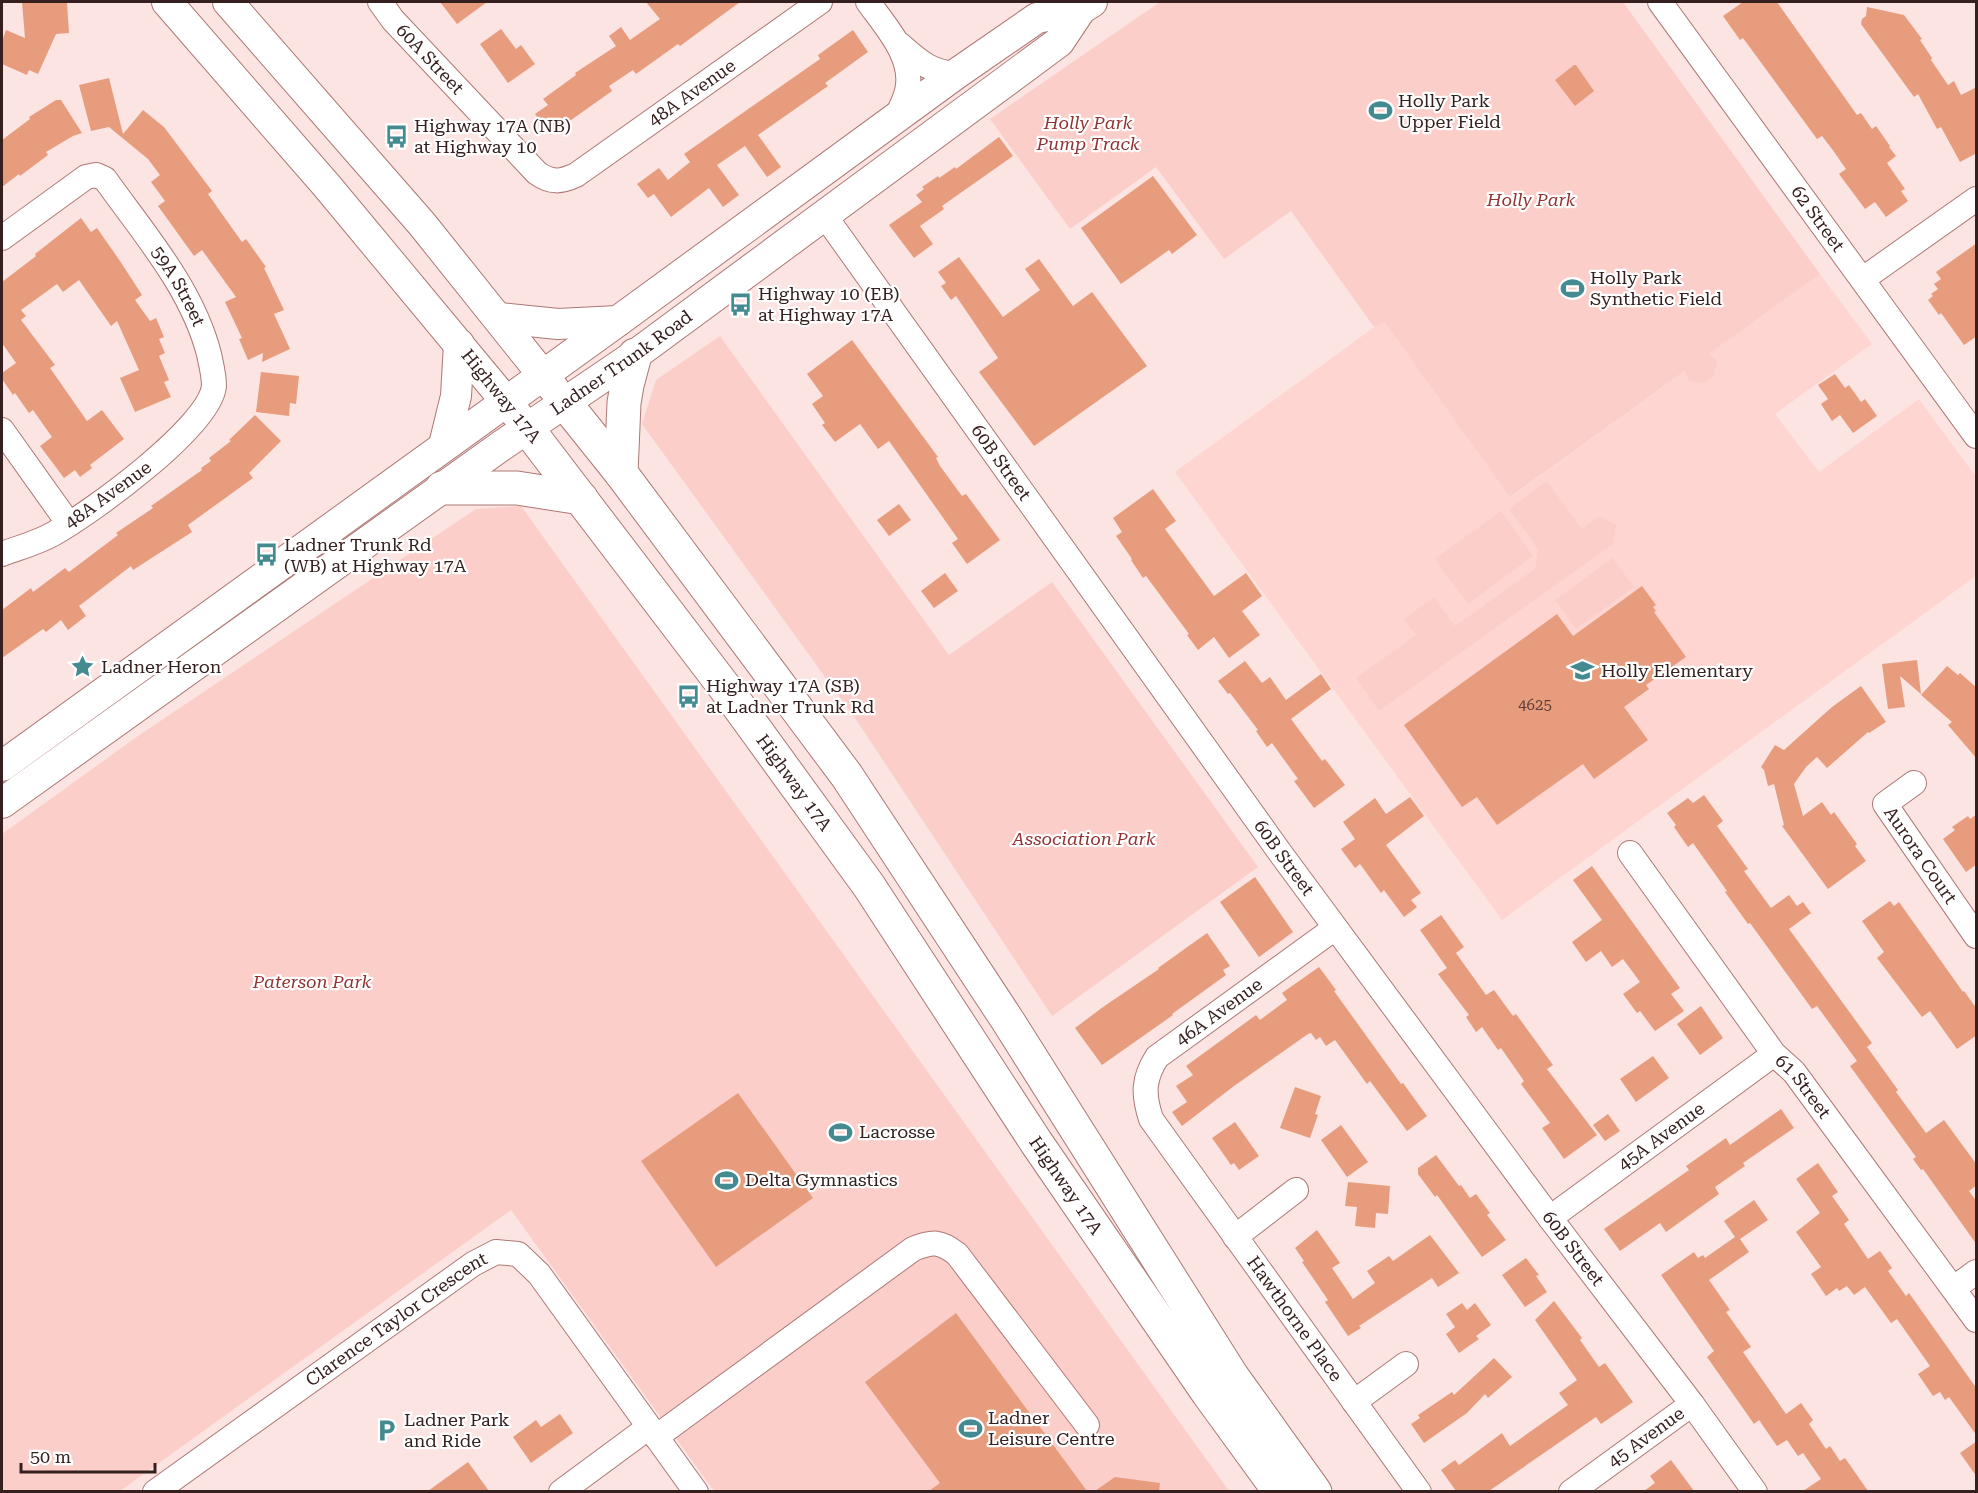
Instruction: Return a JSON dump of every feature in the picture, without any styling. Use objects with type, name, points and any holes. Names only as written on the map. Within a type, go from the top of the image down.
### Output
[{"type":"highway","points":[[621,473],[624,402],[635,355]]},
{"type":"highway","name":"Highway 17A","points":[[565,403],[621,473],[847,776],[1008,1021],[1232,1376],[1315,1491]]},
{"type":"highway","name":"Highway 17A","points":[[527,428],[726,689],[869,886],[1036,1142],[1208,1393],[1280,1491]]},
{"type":"highway","points":[[442,488],[517,488],[581,498]]},
{"type":"main road","name":"Highway 17A","points":[[167,2],[327,186],[527,428]]},
{"type":"main road","name":"Highway 17A","points":[[228,2],[422,224],[565,403]]},
{"type":"main road","name":"Ladner Trunk Road","points":[[2,766],[956,74],[1037,18],[1086,5]]},
{"type":"main road","name":"Ladner Trunk Road","points":[[2,803],[442,488],[635,355],[825,216],[1059,42],[1086,5]]},
{"type":"main road","points":[[499,318],[558,324],[618,321]]},
{"type":"main road","points":[[444,445],[456,396],[459,345]]},
{"type":"street","name":"60A Street","points":[[380,2],[393,20],[537,173],[544,178],[563,181]]},
{"type":"street","name":"48A Avenue","points":[[563,181],[576,175],[820,2]]},
{"type":"street","points":[[868,2],[897,42],[921,63],[938,73],[956,74]]},
{"type":"street","name":"62 Street","points":[[1660,2],[1977,436]]},
{"type":"street","points":[[896,118],[907,90],[908,69],[897,42]]},
{"type":"street","name":"59A Street","points":[[2,238],[86,177],[96,175],[105,179],[188,298],[204,335],[213,369],[214,385],[201,415]]},
{"type":"street","points":[[1863,279],[1977,199]]},
{"type":"street","name":"60B Street","points":[[825,216],[1335,928],[1755,1491]]},
{"type":"street","name":"48A Avenue","points":[[2,554],[50,536],[69,524],[147,468],[201,415]]},
{"type":"street","points":[[2,430],[69,524]]},
{"type":"street","name":"Aurora Court","points":[[1914,783],[1885,804],[1977,936]]},
{"type":"street","name":"61 Street","points":[[1630,853],[1774,1054],[1794,1072],[1977,1320]]},
{"type":"street","name":"46A Avenue","points":[[1151,1119],[1146,1104],[1145,1088],[1148,1072],[1157,1057],[1335,928]]},
{"type":"street","name":"45A Avenue","points":[[1550,1218],[1774,1054]]},
{"type":"street","name":"Hawthorne Place","points":[[1151,1119],[1419,1491]]},
{"type":"street","points":[[1235,1237],[1296,1190]]},
{"type":"street","points":[[561,1491],[653,1432],[913,1249],[927,1243],[943,1244],[957,1254],[1088,1425]]},
{"type":"street","name":"Clarence Taylor Crescent","points":[[155,1491],[473,1264],[496,1252],[518,1254],[539,1274],[696,1491]]},
{"type":"street","points":[[1954,1288],[1977,1272]]},
{"type":"street","name":"Hawthorne Place","points":[[1354,1402],[1406,1364]]},
{"type":"street","name":"45 Avenue","points":[[1571,1491],[1692,1404]]},
{"type":"shaded area","name":"Holly Elementary","points":[[1820,274],[1872,344],[1775,414],[1819,472],[1919,399],[1976,477],[1976,576],[1502,920],[1175,472],[1384,320],[1511,497]]},
{"type":"green space","name":"Holly Park","points":[[1160,2],[1623,2],[1820,274],[1709,354],[1717,361],[1714,376],[1703,383],[1689,381],[1685,371],[1510,497],[1384,321],[1374,327],[1291,211],[1224,259],[1156,167],[1070,229],[990,119]]},
{"type":"green space","name":"Association Park","points":[[720,336],[949,655],[1052,582],[1258,867],[1052,1016],[857,721],[642,424],[656,380]]},
{"type":"green space","points":[[1547,481],[1582,529],[1600,516],[1616,525],[1613,544],[1379,711],[1356,678],[1416,635],[1404,619],[1434,597],[1455,626],[1535,569],[1538,549],[1509,509]]},
{"type":"green space","name":"Paterson Park","points":[[521,506],[1229,1491],[714,1491],[511,1210],[120,1491],[2,1491],[2,834],[138,736],[476,509]]},
{"type":"green space","points":[[1501,511],[1533,556],[1468,604],[1435,559]]},
{"type":"green space","points":[[1613,558],[1634,587],[1576,629],[1555,600]]},
{"type":"building","points":[[22,2],[67,2],[69,33],[56,34],[38,74],[29,70],[27,75],[2,64],[2,41],[6,30],[25,38]]},
{"type":"building","points":[[440,2],[487,2],[457,24]]},
{"type":"building","points":[[646,2],[740,2],[680,46],[678,44],[636,74],[633,70],[609,86],[612,91],[550,135],[535,114],[548,105],[543,99],[576,75],[575,73],[616,46],[609,36],[621,27],[630,40],[660,19]]},
{"type":"building","points":[[1743,2],[1777,2],[1857,115],[1861,113],[1872,129],[1876,126],[1890,146],[1896,156],[1887,163],[1905,189],[1901,191],[1908,201],[1886,217],[1875,202],[1865,209],[1839,174],[1846,169],[1832,149],[1822,136],[1817,139],[1743,38],[1740,40],[1723,16]]},
{"type":"building","points":[[1867,7],[1904,15],[1922,39],[1920,40],[1932,58],[1931,60],[1948,85],[1954,81],[1961,95],[1977,87],[1977,153],[1960,162],[1941,127],[1937,129],[1918,94],[1914,97],[1861,24],[1862,19],[1866,16]]},
{"type":"building","points":[[501,29],[516,49],[521,45],[535,64],[508,83],[480,44]]},
{"type":"building","points":[[853,30],[868,52],[825,83],[828,86],[758,135],[781,167],[767,177],[745,146],[717,165],[739,195],[723,207],[709,188],[671,217],[654,194],[648,198],[637,184],[659,168],[668,180],[690,162],[684,154],[820,59],[818,55]]},
{"type":"building","points":[[1574,65],[1594,91],[1575,106],[1555,80]]},
{"type":"building","points":[[109,78],[123,134],[143,110],[164,127],[212,191],[208,194],[242,242],[246,239],[266,267],[264,268],[284,310],[274,314],[290,349],[262,362],[263,353],[248,360],[239,339],[242,338],[225,302],[236,297],[202,250],[194,256],[158,206],[165,201],[151,182],[160,175],[148,159],[109,127],[91,131],[79,85]]},
{"type":"building","points":[[56,100],[61,100],[82,133],[46,152],[48,155],[2,187],[2,140],[30,119],[29,117]]},
{"type":"building","points":[[999,137],[1013,156],[942,206],[944,209],[920,226],[933,244],[914,258],[889,225],[922,202],[916,195],[924,189],[922,187],[955,167],[956,169]]},
{"type":"building","points":[[1153,176],[1197,235],[1172,254],[1169,250],[1121,284],[1081,228]]},
{"type":"building","points":[[81,218],[91,232],[97,228],[142,295],[135,300],[150,321],[156,318],[164,337],[159,339],[165,353],[159,356],[169,380],[164,382],[171,397],[135,412],[120,378],[139,370],[117,321],[111,326],[79,280],[63,292],[57,284],[21,310],[26,316],[21,320],[55,365],[50,368],[87,421],[102,410],[124,439],[90,465],[92,468],[80,477],[75,470],[64,478],[40,446],[52,437],[33,410],[29,413],[2,379],[2,373],[16,363],[2,343],[2,282]]},
{"type":"building","points":[[1977,243],[1977,336],[1964,345],[1941,313],[1939,315],[1928,300],[1933,296],[1931,294],[1938,289],[1934,284],[1941,279],[1936,272]]},
{"type":"building","points":[[959,257],[1003,317],[1040,290],[1025,269],[1039,259],[1073,306],[1092,292],[1147,366],[1034,446],[979,372],[998,358],[956,296],[951,300],[941,286],[946,283],[938,272]]},
{"type":"building","points":[[852,340],[938,457],[936,458],[940,466],[962,496],[966,494],[1000,540],[967,564],[952,543],[958,539],[889,441],[878,449],[860,424],[835,442],[822,425],[825,423],[812,404],[823,396],[807,374]]},
{"type":"building","points":[[261,372],[299,376],[296,404],[290,403],[289,416],[256,412]]},
{"type":"building","points":[[1835,374],[1845,388],[1849,385],[1861,402],[1865,399],[1877,416],[1853,433],[1840,415],[1832,421],[1821,404],[1828,399],[1818,385]]},
{"type":"building","points":[[255,415],[281,441],[249,473],[253,478],[188,525],[192,532],[133,570],[131,566],[79,606],[86,616],[68,630],[61,620],[46,632],[43,629],[2,658],[2,610],[31,588],[33,592],[65,568],[69,572],[118,535],[116,533],[202,470],[201,468],[211,461],[209,458],[231,441],[229,440]]},
{"type":"building","points":[[1153,489],[1176,521],[1165,529],[1214,596],[1246,573],[1262,596],[1242,611],[1260,635],[1229,658],[1214,637],[1198,650],[1187,635],[1189,634],[1146,576],[1143,578],[1116,536],[1122,532],[1113,518]]},
{"type":"building","points":[[899,504],[911,520],[889,536],[877,520]]},
{"type":"building","points":[[945,573],[958,591],[934,608],[921,591]]},
{"type":"building","name":"Holly Elementary","points":[[1642,586],[1656,605],[1653,607],[1656,611],[1654,612],[1686,657],[1646,685],[1649,689],[1624,707],[1648,740],[1594,779],[1583,764],[1497,825],[1477,797],[1462,807],[1404,725],[1557,614],[1573,636]]},
{"type":"building","points":[[1917,660],[1921,694],[1900,676],[1905,707],[1888,709],[1882,664]]},
{"type":"building","points":[[1245,661],[1262,683],[1270,677],[1286,700],[1321,674],[1331,689],[1291,719],[1322,761],[1325,759],[1345,785],[1314,808],[1294,781],[1298,779],[1272,743],[1267,747],[1256,731],[1258,730],[1218,681]]},
{"type":"building","points":[[1947,666],[1958,675],[1960,673],[1977,688],[1977,759],[1948,725],[1952,722],[1921,695]]},
{"type":"building","points":[[1861,686],[1886,722],[1868,732],[1827,768],[1817,757],[1806,767],[1794,784],[1803,816],[1822,802],[1831,815],[1834,812],[1866,861],[1828,889],[1782,826],[1784,825],[1774,784],[1768,786],[1761,767],[1775,745],[1784,750],[1832,707]]},
{"type":"building","points":[[1704,795],[1723,821],[1717,826],[1748,869],[1744,871],[1771,908],[1789,895],[1797,906],[1803,902],[1811,913],[1789,929],[1872,1043],[1867,1047],[1926,1133],[1944,1120],[1977,1165],[1977,1185],[1969,1191],[1977,1202],[1977,1245],[1923,1169],[1921,1170],[1913,1159],[1916,1157],[1850,1066],[1857,1061],[1817,1006],[1812,1009],[1750,923],[1748,924],[1693,843],[1688,847],[1674,827],[1676,825],[1667,813],[1688,798],[1693,803]]},
{"type":"building","points":[[1410,797],[1424,816],[1386,845],[1421,893],[1411,900],[1417,907],[1404,917],[1384,890],[1381,893],[1360,864],[1355,868],[1341,849],[1355,839],[1343,822],[1375,798],[1386,814]]},
{"type":"building","points":[[1977,814],[1977,864],[1966,872],[1943,839],[1955,830],[1952,827],[1968,816],[1970,819]]},
{"type":"building","points":[[1592,866],[1680,988],[1671,994],[1684,1011],[1655,1031],[1640,1011],[1637,1013],[1623,994],[1640,982],[1623,959],[1612,967],[1601,951],[1586,962],[1572,942],[1602,920],[1573,880]]},
{"type":"building","points":[[1255,877],[1293,932],[1259,957],[1220,902]]},
{"type":"building","points":[[1890,901],[1894,906],[1899,902],[1977,1009],[1977,1035],[1957,1049],[1930,1011],[1922,1017],[1877,958],[1884,952],[1862,921]]},
{"type":"building","points":[[1441,915],[1464,947],[1456,953],[1486,995],[1494,990],[1513,1016],[1516,1014],[1553,1065],[1547,1069],[1597,1135],[1564,1159],[1542,1128],[1550,1123],[1521,1084],[1524,1081],[1501,1048],[1498,1050],[1482,1027],[1476,1032],[1466,1017],[1469,1015],[1438,974],[1447,968],[1420,930]]},
{"type":"building","points":[[1207,933],[1230,966],[1223,970],[1226,975],[1102,1065],[1075,1028]]},
{"type":"building","points":[[1319,967],[1401,1084],[1403,1083],[1427,1116],[1407,1131],[1370,1081],[1367,1084],[1335,1040],[1326,1046],[1320,1037],[1316,1040],[1311,1033],[1234,1086],[1182,1126],[1172,1112],[1187,1102],[1176,1086],[1193,1075],[1186,1066],[1256,1015],[1260,1020],[1287,1000],[1282,993]]},
{"type":"building","points":[[1701,1006],[1723,1038],[1700,1055],[1677,1024]]},
{"type":"building","points":[[1653,1056],[1669,1078],[1636,1102],[1620,1079]]},
{"type":"building","points":[[1295,1087],[1321,1096],[1315,1114],[1318,1115],[1310,1138],[1280,1128]]},
{"type":"building","name":"Delta Gymnastics","points":[[738,1093],[813,1198],[716,1267],[641,1161]]},
{"type":"building","points":[[1781,1109],[1794,1128],[1743,1163],[1745,1166],[1715,1187],[1719,1194],[1666,1232],[1660,1223],[1620,1251],[1604,1229],[1689,1170],[1686,1166],[1726,1138],[1730,1145]]},
{"type":"building","points":[[1608,1114],[1620,1131],[1605,1141],[1593,1125]]},
{"type":"building","points":[[1235,1122],[1259,1156],[1239,1170],[1234,1163],[1231,1165],[1212,1138]]},
{"type":"building","points":[[1341,1125],[1368,1162],[1347,1177],[1321,1140]]},
{"type":"building","points":[[1436,1155],[1470,1198],[1476,1194],[1490,1213],[1487,1215],[1506,1240],[1482,1257],[1437,1195],[1435,1197],[1418,1174],[1418,1168]]},
{"type":"building","points":[[1818,1163],[1838,1192],[1832,1196],[1849,1220],[1844,1224],[1868,1259],[1880,1251],[1892,1268],[1888,1271],[1906,1296],[1909,1293],[1977,1389],[1977,1436],[1949,1397],[1945,1400],[1940,1392],[1933,1396],[1918,1374],[1930,1366],[1897,1319],[1891,1323],[1865,1287],[1854,1295],[1847,1286],[1839,1291],[1837,1288],[1826,1296],[1811,1274],[1821,1267],[1796,1232],[1820,1213],[1796,1179]]},
{"type":"building","points":[[1348,1182],[1390,1186],[1388,1214],[1376,1213],[1375,1228],[1355,1226],[1357,1207],[1345,1206]]},
{"type":"building","points":[[1754,1200],[1768,1220],[1740,1239],[1749,1252],[1709,1280],[1730,1310],[1726,1312],[1751,1347],[1743,1352],[1786,1414],[1801,1403],[1813,1420],[1809,1424],[1826,1449],[1830,1446],[1840,1461],[1845,1458],[1868,1491],[1803,1491],[1821,1479],[1803,1453],[1798,1456],[1787,1440],[1777,1446],[1759,1420],[1754,1424],[1707,1357],[1714,1351],[1661,1275],[1694,1252],[1698,1258],[1703,1255],[1705,1258],[1735,1237],[1724,1221]]},
{"type":"building","points":[[1317,1230],[1340,1263],[1332,1268],[1353,1299],[1375,1283],[1367,1271],[1389,1256],[1393,1261],[1430,1235],[1459,1273],[1438,1287],[1432,1278],[1359,1326],[1361,1328],[1348,1336],[1325,1302],[1328,1300],[1295,1248]]},
{"type":"building","points":[[1526,1258],[1539,1275],[1536,1276],[1547,1292],[1525,1307],[1502,1275]]},
{"type":"building","points":[[1554,1301],[1582,1338],[1580,1340],[1599,1367],[1605,1363],[1633,1402],[1601,1424],[1596,1417],[1489,1491],[1456,1491],[1441,1470],[1455,1460],[1459,1465],[1502,1433],[1510,1446],[1568,1405],[1559,1393],[1577,1380],[1535,1320]]},
{"type":"building","points":[[1462,1303],[1467,1310],[1475,1303],[1491,1325],[1476,1336],[1479,1339],[1459,1353],[1446,1334],[1455,1327],[1446,1314]]},
{"type":"building","name":"Ladner Leisure Centre","points":[[956,1313],[1087,1491],[929,1491],[940,1483],[865,1382]]},
{"type":"building","points":[[1494,1358],[1512,1377],[1488,1398],[1485,1394],[1467,1413],[1424,1443],[1411,1424],[1420,1418],[1418,1415],[1452,1392],[1454,1395]]},
{"type":"building","points":[[560,1414],[573,1433],[531,1463],[513,1437],[536,1420],[541,1427]]},
{"type":"building","points":[[1977,1441],[1977,1477],[1960,1453]]},
{"type":"building","points":[[1671,1460],[1694,1491],[1644,1491],[1655,1483],[1650,1476]]},
{"type":"building","points":[[468,1462],[489,1491],[428,1491]]},
{"type":"building","name":"Ladner Leisure Centre","points":[[1115,1477],[1160,1483],[1159,1491],[1095,1491]]},
{"type":"place","name":"Holly Park Upper Field","points":[[1380,111]]},
{"type":"place","name":"Highway 17A (NB) at Highway 10","points":[[396,136]]},
{"type":"place","name":"Holly Park Synthetic Field","points":[[1572,288]]},
{"type":"place","name":"Highway 10 (EB) at Highway 17A","points":[[740,304]]},
{"type":"place","name":"Ladner Trunk Rd (WB) at Highway 17A","points":[[266,555]]},
{"type":"place","name":"Ladner Heron","points":[[83,667]]},
{"type":"place","name":"Holly Elementary","points":[[1583,671]]},
{"type":"place","name":"Highway 17A (SB) at Ladner Trunk Rd","points":[[688,696]]},
{"type":"place","name":"Lacrosse","points":[[841,1132]]},
{"type":"place","name":"Delta Gymnastics","points":[[727,1180]]},
{"type":"place","name":"Ladner Leisure Centre","points":[[970,1428]]},
{"type":"place","name":"Ladner Park and Ride","points":[[386,1430]]},
{"type":"park label","name":"Holly Park Pump Track","points":[[1088,133]]}]
